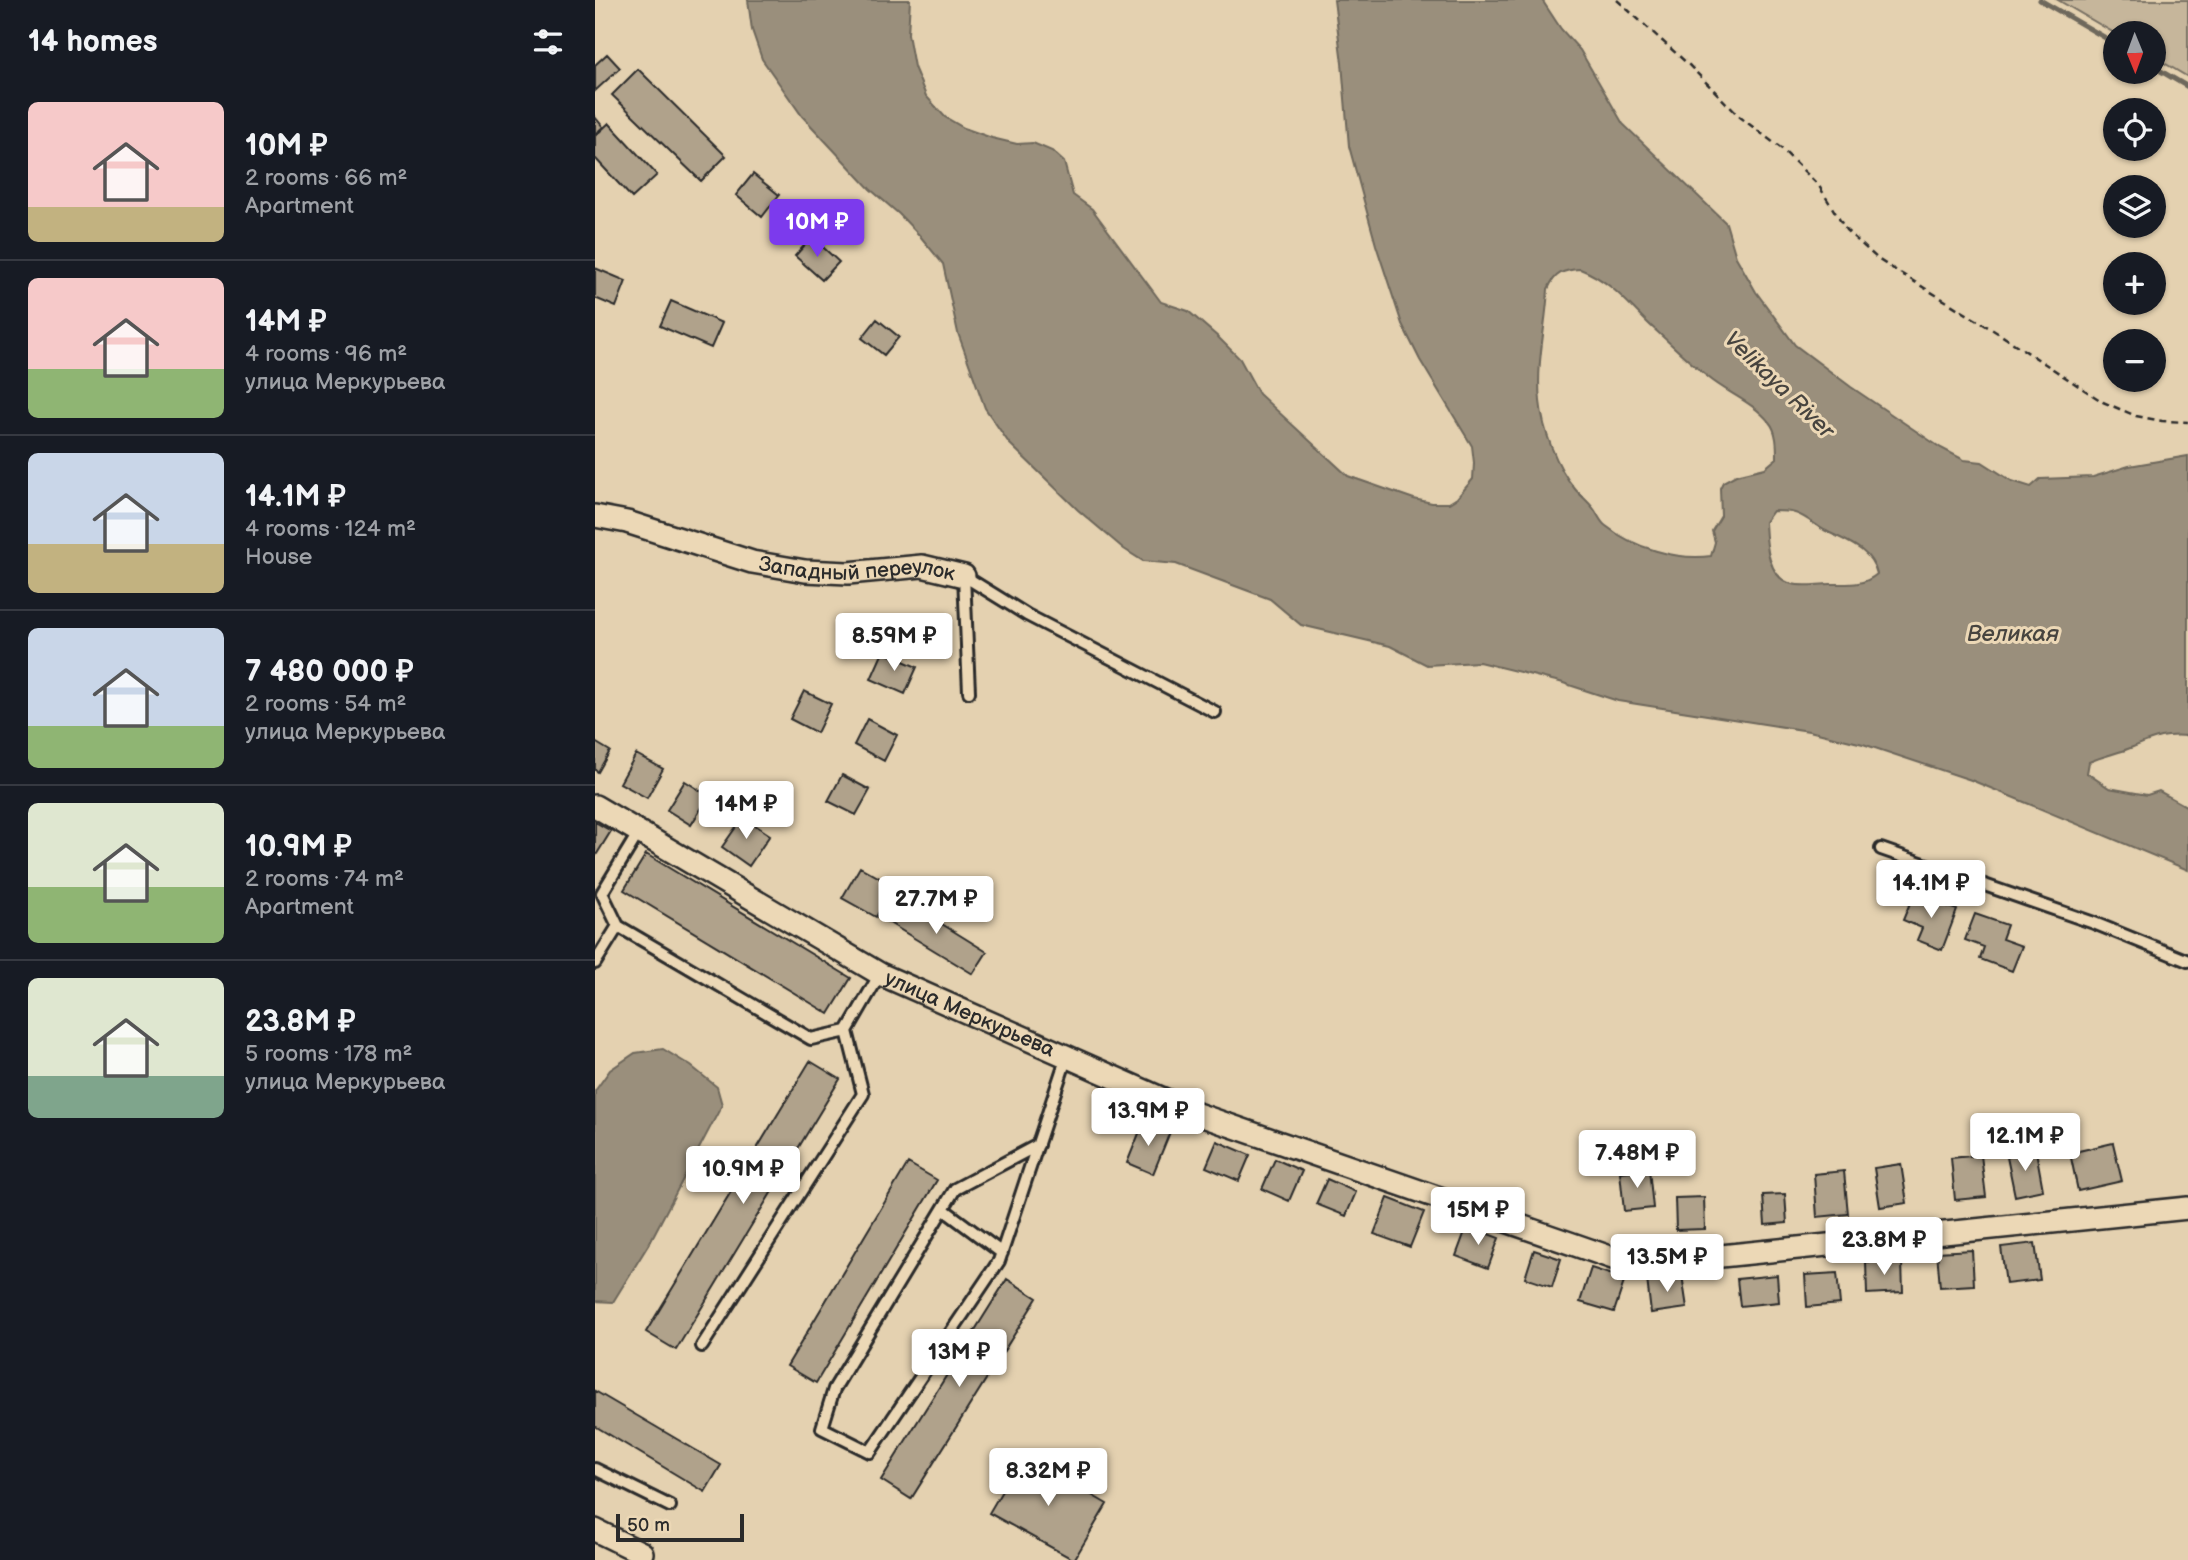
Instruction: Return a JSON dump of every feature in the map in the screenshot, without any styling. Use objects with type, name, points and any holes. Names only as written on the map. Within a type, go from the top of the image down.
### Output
[{"type":"street","name":"Западный переулок","points":[[595,516],[627,522],[753,562],[805,571],[848,573],[922,566],[964,576]]},
{"type":"street","name":"улица Меркурьева","points":[[595,806],[880,974],[1197,1114],[1633,1265],[2188,1208]]},
{"type":"street","points":[[595,1530],[642,1553]]},
{"type":"lane","points":[[964,576],[969,692]]},
{"type":"lane","name":"Западный переулок","points":[[964,576],[1027,615],[1216,712]]},
{"type":"lane","points":[[639,832],[599,891],[618,926],[811,1039],[847,1031]]},
{"type":"lane","points":[[1881,849],[2094,923],[2188,961]]},
{"type":"lane","points":[[595,963],[618,926]]},
{"type":"lane","points":[[702,1346],[863,1094],[847,1031],[880,974]]},
{"type":"lane","points":[[1038,1145],[955,1189],[834,1389],[822,1428],[870,1452],[999,1261],[1038,1145],[1067,1056]]},
{"type":"lane","points":[[943,1209],[1002,1253]]},
{"type":"lane","points":[[595,1469],[670,1506]]},
{"type":"path","points":[[1617,0],[1689,65],[1740,117],[1783,149],[1819,186],[1846,230],[1879,260],[2103,402],[2136,416],[2188,422]]},
{"type":"shaded area","points":[[2058,0],[2188,0],[2188,77],[2167,65],[2167,21],[2103,21],[2103,26]]},
{"type":"water","name":"Великая","points":[[748,0],[910,0],[908,34],[914,67],[926,96],[945,117],[964,128],[992,138],[1017,144],[1033,143],[1052,151],[1064,162],[1073,195],[1092,209],[1161,302],[1188,311],[1218,337],[1240,359],[1259,394],[1348,476],[1414,499],[1449,503],[1457,498],[1473,479],[1472,446],[1420,360],[1402,324],[1376,245],[1349,146],[1334,0],[1542,0],[1561,29],[1580,50],[1623,124],[1726,223],[1736,257],[1756,292],[1795,345],[1851,387],[1941,448],[1964,460],[1982,462],[2012,481],[2031,487],[2040,479],[2093,477],[2129,466],[2188,456],[2188,736],[2159,737],[2094,760],[2089,762],[2087,773],[2109,788],[2147,795],[2159,791],[2188,807],[2188,870],[1971,780],[1863,744],[1809,731],[1618,701],[1560,682],[1479,662],[1427,665],[1390,646],[1301,625],[1270,599],[1176,564],[1143,561],[1124,549],[1078,510],[1009,443],[985,408],[958,333],[943,264],[920,236],[870,189],[802,116],[762,59],[752,30]],"holes":[[[1580,269],[1601,280],[1627,301],[1693,365],[1763,415],[1774,430],[1777,458],[1765,468],[1736,475],[1723,482],[1720,488],[1721,516],[1712,531],[1715,542],[1711,556],[1684,556],[1656,551],[1617,534],[1604,524],[1591,505],[1575,489],[1556,459],[1544,424],[1539,387],[1548,289],[1560,273]],[[1773,511],[1799,514],[1856,546],[1869,558],[1877,574],[1866,581],[1850,584],[1801,585],[1784,580],[1777,575],[1767,549],[1765,522]]]},
{"type":"water","points":[[663,1049],[691,1066],[717,1087],[722,1105],[650,1242],[613,1302],[595,1301],[595,1091],[610,1070],[635,1053]]},
{"type":"building","points":[[607,54],[620,68],[595,91],[595,65]]},
{"type":"building","points":[[638,69],[726,156],[701,181],[612,95]]},
{"type":"building","points":[[595,117],[603,127],[595,134]]},
{"type":"building","points":[[609,123],[657,175],[632,198],[595,158],[595,136]]},
{"type":"building","points":[[753,174],[779,195],[762,217],[736,195]]},
{"type":"building","points":[[812,237],[839,262],[822,280],[795,256]]},
{"type":"building","points":[[595,268],[626,281],[616,307],[595,298]]},
{"type":"building","points":[[671,301],[722,323],[711,348],[660,326]]},
{"type":"building","points":[[877,319],[899,337],[884,355],[862,338]]},
{"type":"building","points":[[883,652],[917,667],[905,694],[871,679]]},
{"type":"building","points":[[804,691],[831,704],[817,733],[790,719]]},
{"type":"building","points":[[867,719],[897,735],[884,761],[854,745]]},
{"type":"building","points":[[595,742],[610,751],[598,772],[595,770]]},
{"type":"building","points":[[636,754],[663,769],[647,798],[620,783]]},
{"type":"building","points":[[842,775],[870,790],[856,815],[828,801]]},
{"type":"building","points":[[685,781],[709,796],[691,825],[667,810]]},
{"type":"building","points":[[743,817],[770,835],[749,866],[722,847]]},
{"type":"building","points":[[595,822],[611,831],[595,857]]},
{"type":"building","points":[[646,854],[851,978],[829,1014],[624,890]]},
{"type":"building","points":[[860,867],[894,886],[876,917],[842,898]]},
{"type":"building","points":[[1914,893],[1957,910],[1942,950],[1917,940],[1922,928],[1903,920]]},
{"type":"building","points":[[900,898],[987,952],[973,974],[886,921]]},
{"type":"building","points":[[1975,914],[2007,925],[2002,939],[2022,946],[2012,971],[1980,959],[1984,947],[1965,940]]},
{"type":"building","points":[[810,1061],[840,1079],[676,1350],[646,1332]]},
{"type":"building","points":[[1144,1121],[1170,1132],[1153,1174],[1127,1163]]},
{"type":"building","points":[[1217,1141],[1250,1155],[1239,1181],[1206,1167]]},
{"type":"building","points":[[2113,1143],[2122,1181],[2078,1191],[2070,1153]]},
{"type":"building","points":[[2036,1151],[2043,1190],[2015,1196],[2007,1157]]},
{"type":"building","points":[[1981,1155],[1986,1197],[1955,1200],[1951,1158]]},
{"type":"building","points":[[1275,1159],[1302,1171],[1289,1201],[1262,1189]]},
{"type":"building","points":[[908,1163],[937,1180],[816,1383],[787,1366]]},
{"type":"building","points":[[1901,1164],[1907,1203],[1880,1207],[1874,1168]]},
{"type":"building","points":[[1649,1169],[1653,1208],[1624,1211],[1620,1172]]},
{"type":"building","points":[[1844,1171],[1848,1214],[1817,1217],[1814,1174]]},
{"type":"building","points":[[1327,1179],[1356,1192],[1346,1216],[1316,1204]]},
{"type":"building","points":[[1785,1194],[1787,1223],[1765,1225],[1763,1195]]},
{"type":"building","points":[[1704,1197],[1705,1229],[1676,1230],[1675,1198]]},
{"type":"building","points":[[1388,1198],[1424,1212],[1410,1247],[1374,1234]]},
{"type":"building","points":[[1467,1226],[1499,1238],[1488,1268],[1456,1256]]},
{"type":"building","points":[[2035,1243],[2040,1280],[2006,1284],[2001,1247]]},
{"type":"building","points":[[1534,1250],[1561,1259],[1552,1287],[1525,1278]]},
{"type":"building","points":[[1972,1250],[1974,1285],[1940,1287],[1937,1252]]},
{"type":"building","points":[[1902,1261],[1903,1292],[1867,1294],[1866,1262]]},
{"type":"building","points":[[1591,1268],[1625,1279],[1614,1312],[1580,1302]]},
{"type":"building","points":[[1837,1273],[1840,1304],[1807,1307],[1805,1275]]},
{"type":"building","points":[[1682,1275],[1687,1308],[1651,1313],[1647,1279]]},
{"type":"building","points":[[1777,1275],[1779,1302],[1740,1306],[1737,1279]]},
{"type":"building","points":[[1007,1279],[1037,1298],[911,1499],[881,1480]]},
{"type":"building","points":[[595,1391],[721,1465],[705,1492],[595,1426]]},
{"type":"building","points":[[1023,1455],[1107,1504],[1074,1560],[989,1513]]},
{"type":"waterway","points":[[2040,0],[2103,36]]},
{"type":"waterway","points":[[2167,75],[2188,87]]},
{"type":"water label","name":"Velikaya River","points":[[1779,385]]}]
